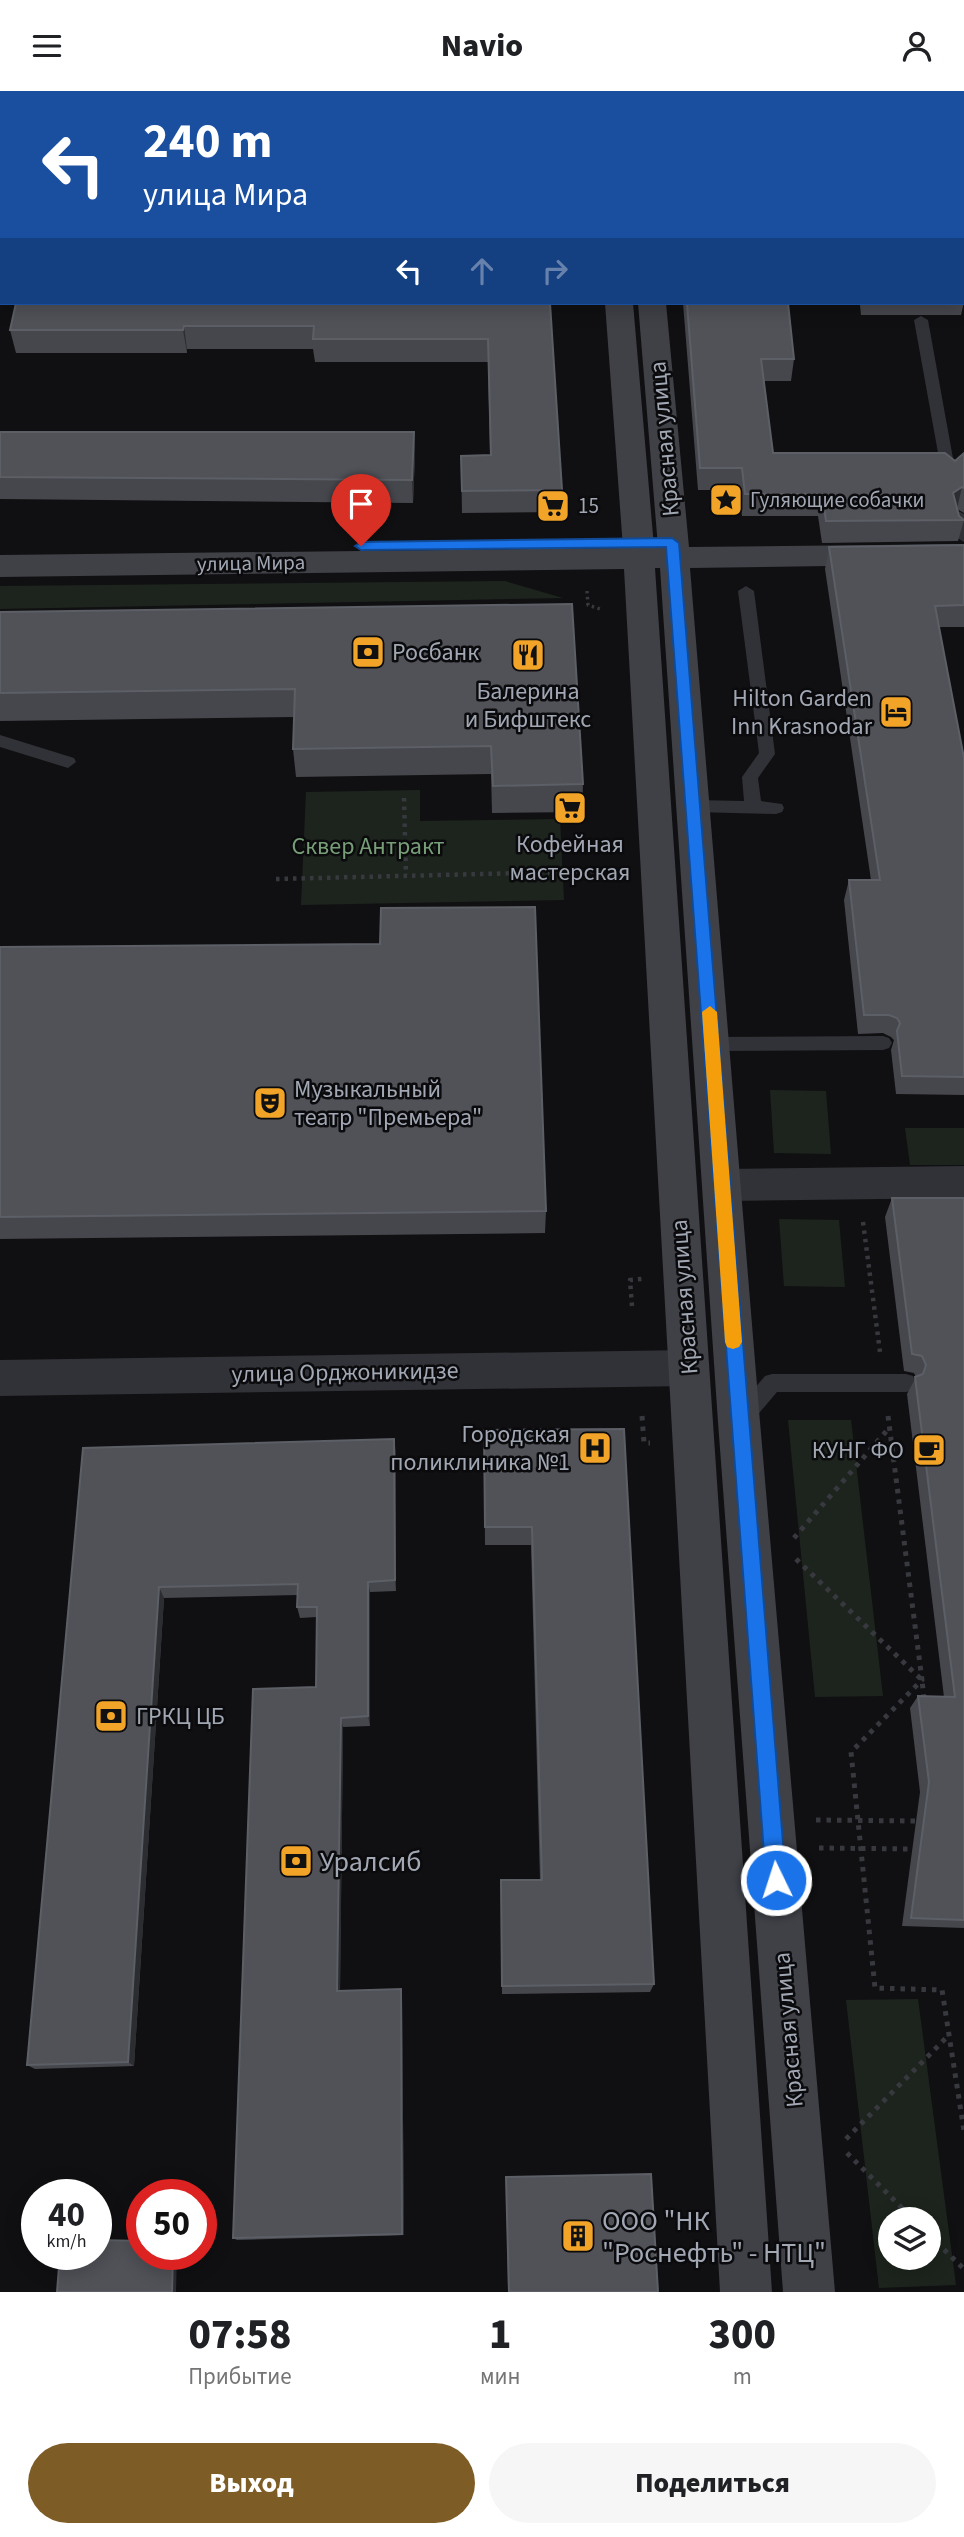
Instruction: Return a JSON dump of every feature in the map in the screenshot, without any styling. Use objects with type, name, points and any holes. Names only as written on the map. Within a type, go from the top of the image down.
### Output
[{"type":"main road","name":"Красная улица","points":[[620,305],[638,550],[746,2292]]},
{"type":"main road","name":"Красная улица","points":[[652,305],[810,2292]]},
{"type":"main road","name":"улица Мира","points":[[0,566],[673,549],[962,531]]},
{"type":"main road","name":"улица Мира","points":[[673,549],[964,554]]},
{"type":"main road","name":"улица Мира","points":[[0,550],[638,550]]},
{"type":"street","points":[[723,1185],[964,1182]]},
{"type":"street","name":"улица Орджоникидзе","points":[[0,1378],[689,1368]]},
{"type":"lane","points":[[921,320],[949,475]]},
{"type":"lane","points":[[746,591],[767,754],[750,776],[753,808]]},
{"type":"lane","points":[[0,741],[68,762]]},
{"type":"lane","points":[[694,806],[776,808]]},
{"type":"lane","points":[[712,1044],[883,1043]]},
{"type":"lane","points":[[739,1422],[772,1383],[906,1383]]},
{"type":"path","points":[[404,799],[406,875]]},
{"type":"path","points":[[276,879],[605,871]]},
{"type":"path","points":[[858,1183],[926,1709]]},
{"type":"path","points":[[630,1280],[632,1306]]},
{"type":"path","points":[[642,1416],[643,1443]]},
{"type":"path","points":[[785,1548],[890,1428]]},
{"type":"path","points":[[794,1557],[922,1680]]},
{"type":"path","points":[[922,1680],[851,1752],[875,1988],[943,1990],[964,2131]]},
{"type":"path","points":[[809,1820],[916,1821]]},
{"type":"path","points":[[811,1848],[912,1849]]},
{"type":"path","points":[[901,2207],[840,2146],[949,2035]]},
{"type":"path","points":[[941,2247],[964,2269]]},
{"type":"green space","points":[[505,581],[563,598],[0,609],[0,586]]},
{"type":"green space","name":"Сквер Антракт","points":[[420,790],[420,821],[560,819],[564,900],[301,905],[306,792]]},
{"type":"green space","points":[[770,1090],[826,1091],[831,1154],[774,1153]]},
{"type":"green space","points":[[905,1128],[964,1128],[964,1165],[910,1165]]},
{"type":"green space","points":[[779,1219],[839,1220],[845,1287],[784,1286]]},
{"type":"green space","points":[[788,1420],[851,1420],[883,1696],[815,1697]]},
{"type":"green space","points":[[918,1999],[956,2285],[879,2288],[846,2000]]},
{"type":"building","points":[[16,305],[550,305],[562,490],[462,491],[461,456],[491,455],[488,339],[313,339],[314,326],[184,326],[183,330],[10,330]]},
{"type":"building","points":[[687,305],[788,305],[794,359],[761,359],[773,453],[945,453],[955,461],[964,453],[964,488],[953,493],[959,516],[964,520],[826,521],[822,494],[745,494],[742,468],[700,468]]},
{"type":"building","points":[[0,432],[414,432],[412,480],[0,477]]},
{"type":"building","points":[[964,545],[964,605],[935,606],[964,758],[964,1077],[902,1076],[897,1031],[900,1023],[897,1018],[889,1015],[864,1015],[849,880],[880,880],[829,547]]},
{"type":"building","points":[[572,604],[583,784],[493,786],[491,746],[293,749],[295,689],[0,693],[0,612]]},
{"type":"building","name":"Музыкальный театр \"Премьера\"","points":[[535,907],[546,1211],[0,1217],[0,947],[380,944],[381,908]]},
{"type":"building","points":[[892,1198],[964,1198],[964,1920],[911,1918],[929,1782],[918,1696],[955,1697],[915,1377],[923,1374],[926,1365],[922,1356],[912,1354]]},
{"type":"building","points":[[624,1429],[654,1984],[502,1986],[501,1880],[542,1880],[532,1527],[485,1527],[484,1430]]},
{"type":"building","points":[[394,1439],[395,1580],[368,1582],[368,1716],[341,1718],[337,1991],[401,1989],[402,2234],[233,2238],[253,1689],[316,1687],[317,1607],[297,1607],[298,1584],[159,1587],[128,2062],[27,2065],[83,1448]]},
{"type":"building","name":"ООО \"НК \"Роснефть\" - НТЦ\"","points":[[651,2174],[658,2292],[509,2292],[506,2177]]},
{"type":"building","points":[[112,2240],[126,2241],[126,2270],[173,2270],[172,2292],[57,2292],[59,2270],[112,2270]]},
{"type":"slow traffic","points":[[710,1012],[733,1342]]},
{"type":"place","name":"Гуляющие собачки","points":[[726,500]]},
{"type":"place","name":"15","points":[[553,506]]},
{"type":"place","name":"Росбанк","points":[[368,652]]},
{"type":"place","name":"Балерина и Бифштекс","points":[[528,655]]},
{"type":"place","name":"Hilton Garden Inn Krasnodar","points":[[896,712]]},
{"type":"place","name":"Кофейная мастерская","points":[[570,808]]},
{"type":"place","name":"Музыкальный театр \"Премьера\"","points":[[270,1103]]},
{"type":"place","name":"Городская поликлиника №1","points":[[595,1448]]},
{"type":"place","name":"КУНГ ФО","points":[[929,1450]]},
{"type":"place","name":"ГРКЦ ЦБ","points":[[111,1716]]},
{"type":"place","name":"Уралсиб","points":[[296,1861]]},
{"type":"place","name":"ООО \"НК \"Роснефть\" - НТЦ\"","points":[[578,2236]]},
{"type":"route","points":[[361,546],[672,543],[776,1880]]}]
